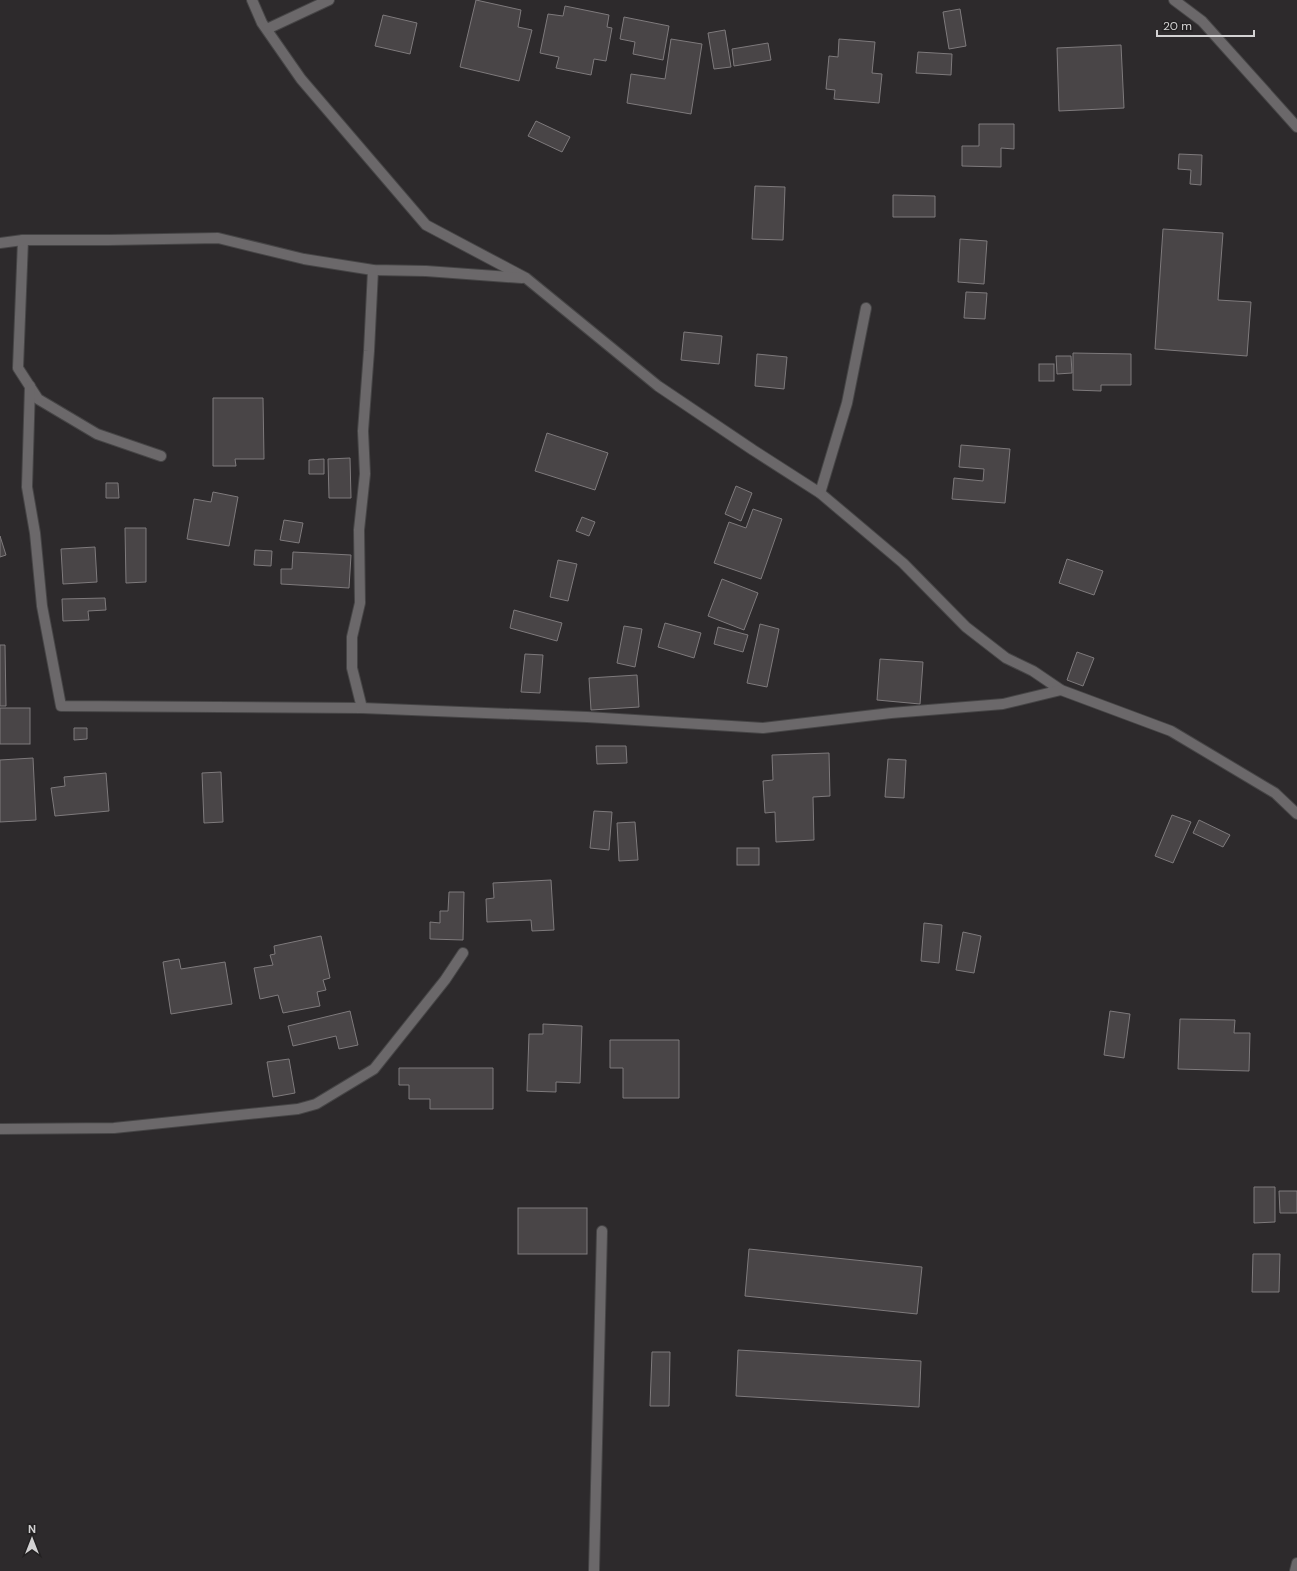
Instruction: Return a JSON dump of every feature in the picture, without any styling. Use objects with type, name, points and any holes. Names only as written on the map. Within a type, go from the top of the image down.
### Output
[{"type":"street","points":[[252,0],[262,23],[301,79],[426,225],[526,278],[658,386],[820,493],[903,563],[966,626],[1006,658],[1033,671],[1061,690],[1171,731],[1275,793],[1297,814]]},
{"type":"street","points":[[267,29],[329,0]]},
{"type":"street","points":[[1174,0],[1202,20],[1297,127]]},
{"type":"street","points":[[0,243],[23,240],[218,238],[304,259],[373,270],[426,271],[526,278]]},
{"type":"street","points":[[23,240],[18,368],[38,399],[98,434],[161,456]]},
{"type":"street","points":[[362,708],[352,668],[352,637],[360,603],[359,530],[365,474],[363,431],[373,270]]},
{"type":"street","points":[[820,493],[847,403],[866,308]]},
{"type":"street","points":[[30,386],[27,487],[35,533],[42,606],[61,706],[362,708],[587,717],[763,728],[891,713],[1003,704],[1061,690]]},
{"type":"street","points":[[0,1129],[114,1128],[298,1110],[316,1104],[374,1069],[445,980],[463,953]]},
{"type":"street","points":[[594,1571],[602,1231]]},
{"type":"street","points":[[1295,1571],[1297,1563]]},
{"type":"building","points":[[476,0],[521,10],[518,27],[532,30],[519,81],[460,67]]},
{"type":"building","points":[[565,6],[609,15],[607,27],[612,28],[606,61],[594,59],[591,75],[556,68],[559,57],[540,53],[548,14],[563,16]]},
{"type":"building","points":[[960,9],[966,46],[949,49],[943,12]]},
{"type":"building","points":[[383,15],[417,23],[410,54],[375,46]]},
{"type":"building","points":[[624,17],[669,26],[663,60],[633,54],[635,42],[620,39]]},
{"type":"building","points":[[725,30],[731,67],[714,69],[708,33]]},
{"type":"building","points":[[671,39],[702,44],[691,114],[627,103],[631,74],[665,79]]},
{"type":"building","points":[[839,39],[875,42],[872,73],[882,74],[879,103],[834,99],[835,90],[826,89],[829,56],[838,57]]},
{"type":"building","points":[[768,43],[771,60],[734,66],[732,49]]},
{"type":"building","points":[[1121,45],[1124,108],[1059,111],[1057,48]]},
{"type":"building","points":[[918,52],[952,54],[951,75],[916,73]]},
{"type":"building","points":[[536,121],[570,137],[562,152],[528,136]]},
{"type":"building","points":[[979,124],[1014,124],[1014,149],[1001,148],[1001,167],[962,166],[962,146],[979,146]]},
{"type":"building","points":[[1179,154],[1202,155],[1201,185],[1190,184],[1191,170],[1178,169]]},
{"type":"building","points":[[755,186],[785,187],[783,240],[752,239]]},
{"type":"building","points":[[893,195],[935,196],[935,217],[893,217]]},
{"type":"building","points":[[1163,229],[1223,233],[1218,300],[1251,302],[1247,356],[1155,349]]},
{"type":"building","points":[[960,239],[987,241],[984,284],[958,282]]},
{"type":"building","points":[[966,292],[987,293],[985,319],[964,318]]},
{"type":"building","points":[[684,332],[722,336],[719,364],[681,360]]},
{"type":"building","points":[[1073,353],[1131,354],[1131,385],[1101,385],[1101,391],[1073,390]]},
{"type":"building","points":[[757,354],[787,357],[784,389],[755,386]]},
{"type":"building","points":[[1056,356],[1071,356],[1072,373],[1057,374]]},
{"type":"building","points":[[1039,364],[1054,364],[1054,381],[1039,381]]},
{"type":"building","points":[[213,398],[263,398],[264,459],[235,459],[236,466],[213,466]]},
{"type":"building","points":[[547,433],[608,453],[595,490],[535,471]]},
{"type":"building","points":[[961,445],[1010,449],[1005,503],[952,499],[954,478],[983,481],[984,469],[959,467]]},
{"type":"building","points":[[350,458],[351,498],[329,498],[328,459]]},
{"type":"building","points":[[324,459],[324,474],[309,474],[309,460]]},
{"type":"building","points":[[106,483],[118,483],[119,498],[106,498]]},
{"type":"building","points":[[736,486],[752,493],[741,521],[725,514]]},
{"type":"building","points":[[213,492],[238,497],[229,546],[187,539],[194,499],[211,502]]},
{"type":"building","points":[[753,509],[782,519],[761,579],[714,563],[729,522],[746,528]]},
{"type":"building","points":[[582,517],[595,522],[589,536],[576,531]]},
{"type":"building","points":[[284,520],[303,523],[299,543],[280,540]]},
{"type":"building","points":[[125,528],[146,528],[146,582],[126,583]]},
{"type":"building","points":[[0,536],[6,555],[0,557]]},
{"type":"building","points":[[95,547],[97,582],[63,584],[61,549]]},
{"type":"building","points":[[255,550],[272,551],[271,566],[254,565]]},
{"type":"building","points":[[293,552],[351,555],[349,588],[281,584],[281,569],[292,569]]},
{"type":"building","points":[[1067,559],[1103,571],[1094,595],[1059,583]]},
{"type":"building","points":[[558,560],[577,564],[568,601],[550,597]]},
{"type":"building","points":[[722,579],[758,593],[744,630],[708,616]]},
{"type":"building","points":[[105,598],[106,610],[88,611],[89,620],[63,621],[62,599]]},
{"type":"building","points":[[514,610],[562,623],[557,641],[510,628]]},
{"type":"building","points":[[665,623],[701,633],[694,658],[658,647]]},
{"type":"building","points":[[760,624],[779,629],[767,687],[747,683]]},
{"type":"building","points":[[624,626],[642,629],[635,667],[617,663]]},
{"type":"building","points":[[718,627],[748,635],[743,652],[714,644]]},
{"type":"building","points":[[0,645],[5,645],[6,706],[0,706]]},
{"type":"building","points":[[1077,652],[1094,658],[1083,686],[1067,680]]},
{"type":"building","points":[[525,654],[543,655],[540,693],[521,692]]},
{"type":"building","points":[[880,659],[923,662],[920,704],[877,700]]},
{"type":"building","points":[[637,675],[639,707],[591,710],[589,678]]},
{"type":"building","points":[[0,708],[30,708],[30,744],[0,744]]},
{"type":"building","points":[[74,728],[87,728],[87,739],[74,740]]},
{"type":"building","points":[[596,746],[626,746],[627,763],[597,764]]},
{"type":"building","points":[[829,753],[830,796],[813,797],[814,840],[776,842],[775,812],[765,813],[763,781],[773,780],[772,755]]},
{"type":"building","points":[[33,758],[36,820],[0,822],[0,760]]},
{"type":"building","points":[[888,759],[906,760],[904,798],[885,797]]},
{"type":"building","points":[[221,772],[223,822],[204,823],[202,773]]},
{"type":"building","points":[[106,773],[109,811],[55,816],[51,788],[65,786],[64,777]]},
{"type":"building","points":[[594,811],[612,812],[609,850],[590,848]]},
{"type":"building","points":[[1172,815],[1191,822],[1173,863],[1155,856]]},
{"type":"building","points":[[1199,820],[1230,835],[1223,847],[1193,833]]},
{"type":"building","points":[[635,822],[638,860],[619,861],[617,823]]},
{"type":"building","points":[[737,848],[759,848],[759,865],[737,865]]},
{"type":"building","points":[[551,880],[554,930],[532,931],[531,920],[487,922],[486,899],[494,898],[493,883]]},
{"type":"building","points":[[449,892],[464,892],[463,940],[430,939],[430,922],[440,923],[440,911],[448,911]]},
{"type":"building","points":[[924,923],[942,925],[939,963],[921,961]]},
{"type":"building","points":[[963,932],[981,936],[974,973],[956,970]]},
{"type":"building","points":[[321,936],[330,978],[323,980],[326,990],[317,992],[320,1006],[283,1013],[278,995],[260,999],[254,968],[273,965],[270,955],[275,954],[274,946]]},
{"type":"building","points":[[179,959],[181,969],[225,962],[232,1004],[171,1014],[163,962]]},
{"type":"building","points":[[350,1011],[358,1045],[339,1049],[336,1036],[293,1046],[288,1026]]},
{"type":"building","points":[[1110,1011],[1130,1014],[1124,1058],[1104,1055]]},
{"type":"building","points":[[1180,1019],[1235,1020],[1234,1033],[1250,1033],[1249,1071],[1178,1069]]},
{"type":"building","points":[[543,1024],[582,1026],[580,1083],[556,1082],[556,1092],[527,1091],[529,1034],[543,1034]]},
{"type":"building","points":[[610,1040],[679,1040],[679,1098],[623,1098],[623,1068],[610,1068]]},
{"type":"building","points":[[289,1059],[295,1093],[273,1097],[267,1062]]},
{"type":"building","points":[[399,1068],[493,1068],[493,1109],[430,1109],[430,1099],[409,1099],[409,1085],[399,1085]]},
{"type":"building","points":[[1254,1187],[1275,1187],[1275,1222],[1254,1223]]},
{"type":"building","points":[[1279,1191],[1297,1191],[1297,1213],[1280,1213]]},
{"type":"building","points":[[518,1208],[587,1208],[587,1254],[518,1254]]},
{"type":"building","points":[[749,1249],[922,1267],[917,1314],[745,1296]]},
{"type":"building","points":[[1253,1254],[1280,1254],[1279,1292],[1252,1292]]},
{"type":"building","points":[[738,1350],[921,1361],[919,1407],[736,1396]]},
{"type":"building","points":[[652,1352],[670,1352],[669,1406],[650,1406]]}]
